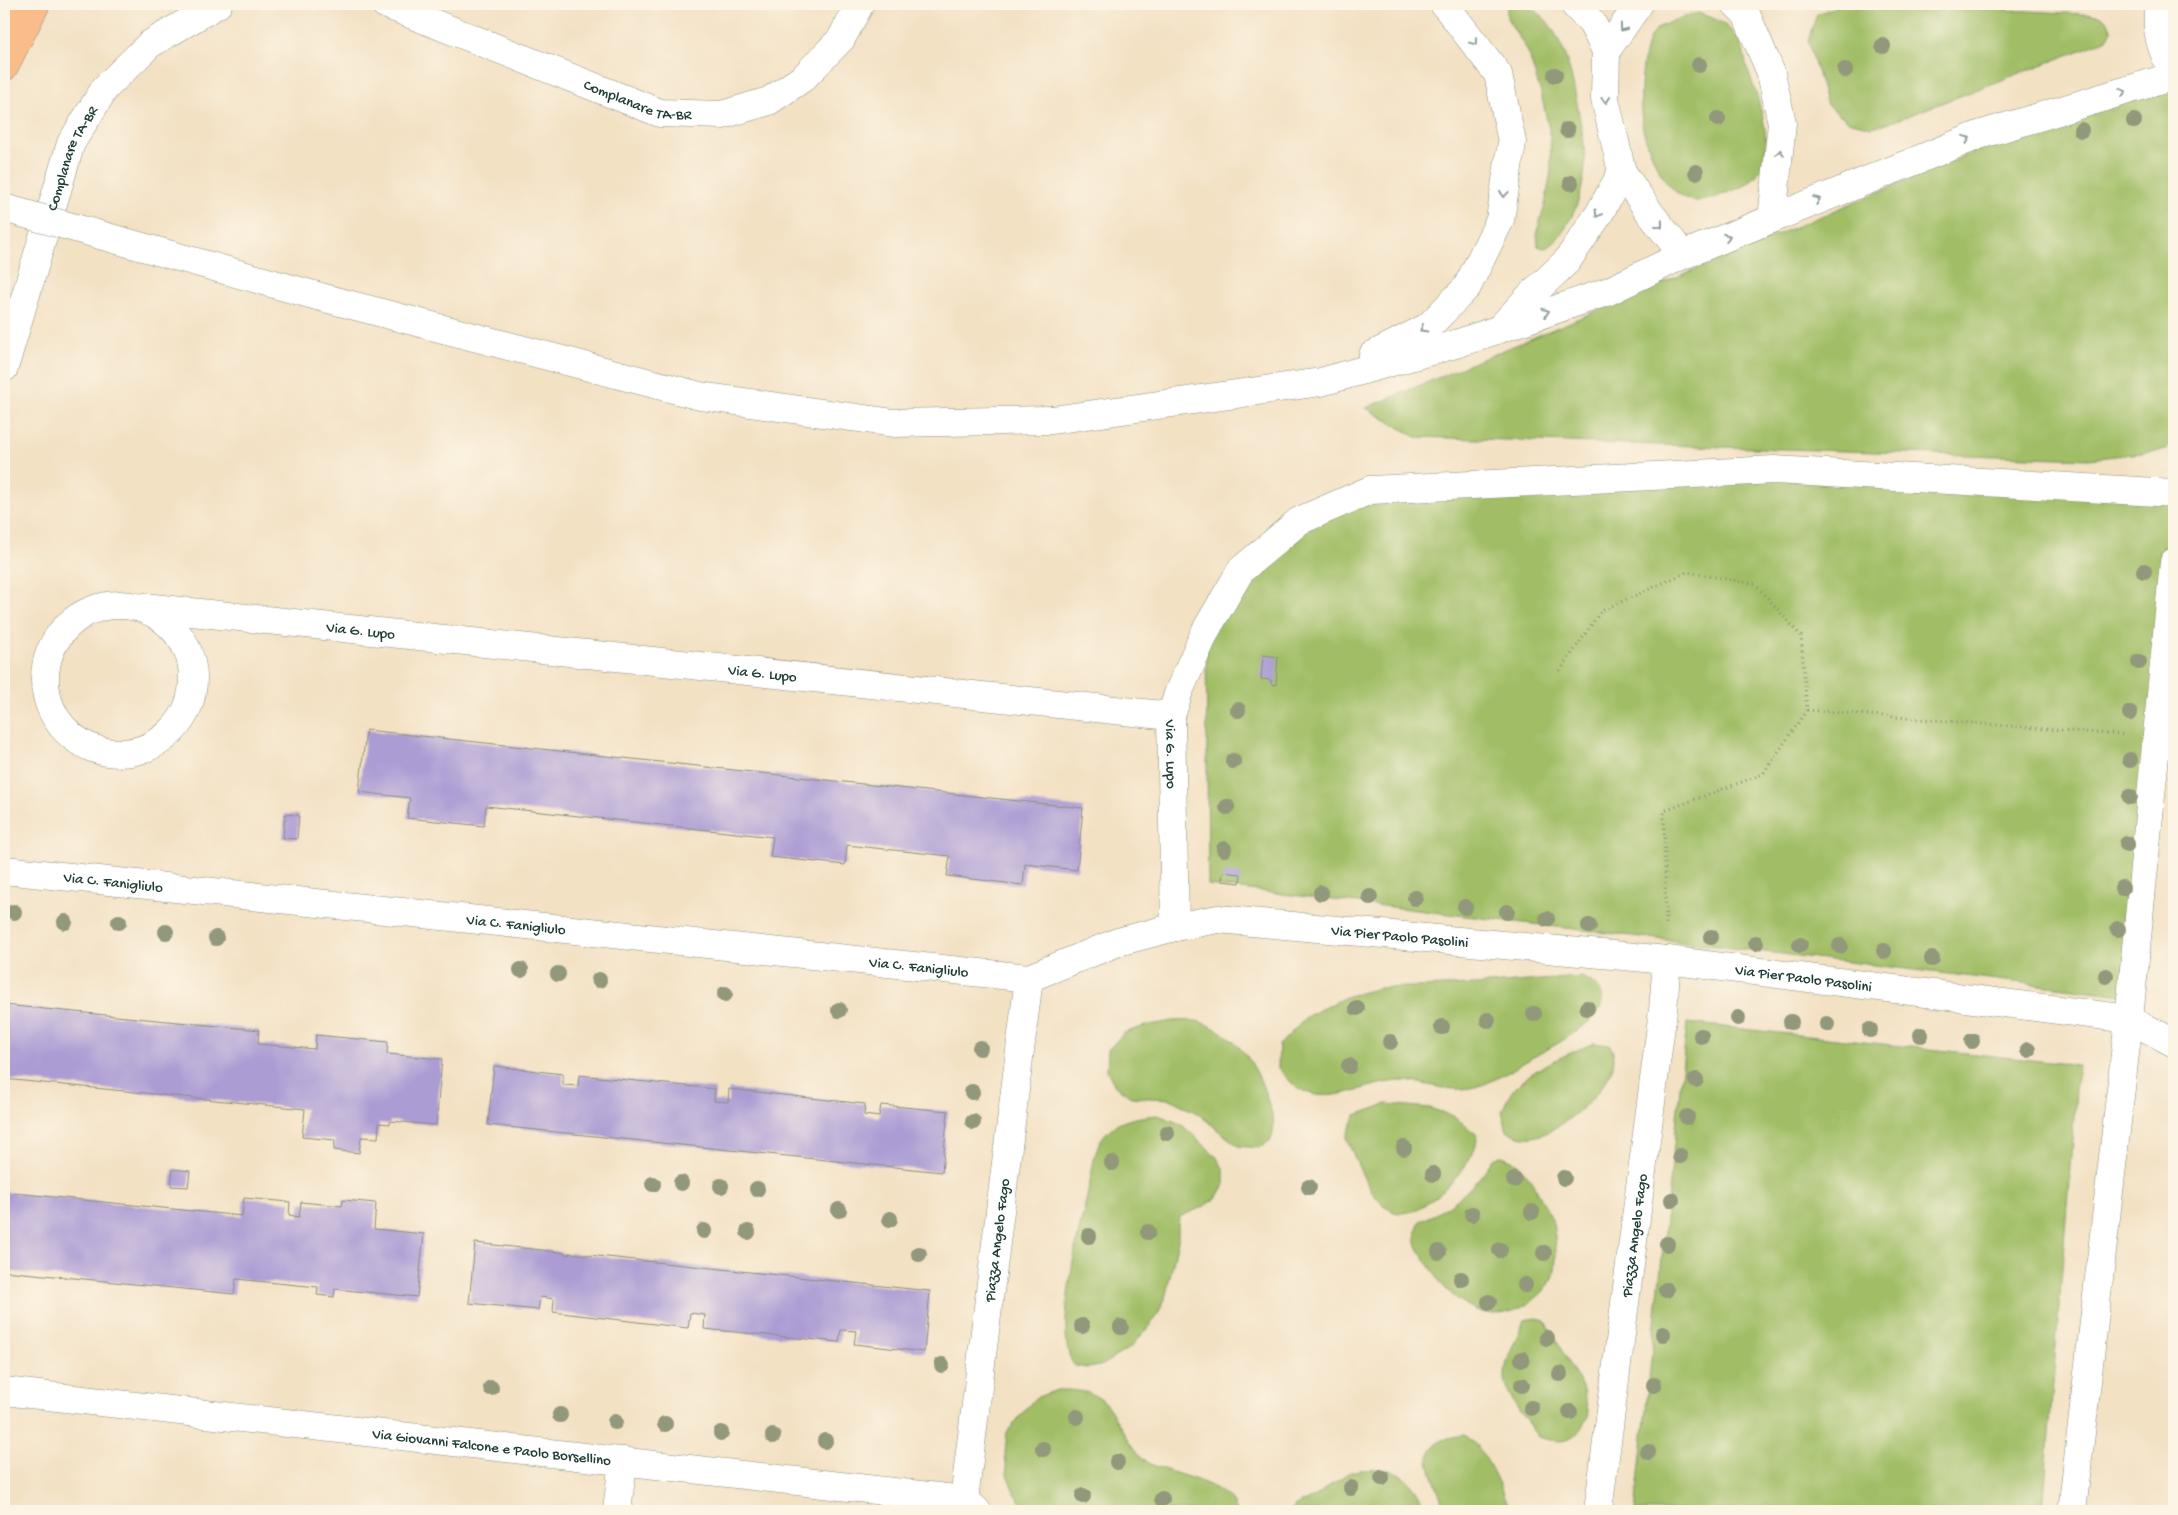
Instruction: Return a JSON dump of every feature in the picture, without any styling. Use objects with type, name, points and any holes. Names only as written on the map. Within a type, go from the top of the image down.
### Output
[{"type":"highway","points":[[4,14],[7,4]]},
{"type":"highway","points":[[4,67],[36,4]]},
{"type":"street","name":"Complanare TA-BR","points":[[4,368],[71,143],[105,88],[150,44],[218,4]]},
{"type":"street","name":"Complanare TA-BR","points":[[385,4],[660,113],[722,115],[769,101],[803,78],[841,39],[860,4]]},
{"type":"street","points":[[1320,382],[1428,327],[1467,288],[1500,220],[1512,142],[1498,74],[1444,4]]},
{"type":"street","points":[[1574,4],[1592,23],[1606,52],[1605,99],[1622,172],[1650,213],[1683,255]]},
{"type":"street","points":[[1606,52],[1639,4]]},
{"type":"street","points":[[1736,4],[1746,14],[1772,73],[1782,123],[1772,219]]},
{"type":"street","points":[[4,208],[317,296],[700,396],[894,423],[1052,420],[1320,382],[1459,343],[1609,291],[1683,255],[1979,135],[2174,76],[2159,44],[2156,17],[2159,4]]},
{"type":"street","points":[[1500,328],[1567,261],[1599,214],[1622,172]]},
{"type":"street","points":[[1171,716],[1178,691],[1206,630],[1241,570],[1299,521],[1370,490],[1774,470],[2174,493]]},
{"type":"street","points":[[2072,1511],[2129,1019],[2174,562]]},
{"type":"street","points":[[105,605],[144,607],[177,629],[194,664],[191,704],[169,736],[151,745],[134,753],[94,751],[62,729],[45,694],[48,654],[70,622],[105,605]]},
{"type":"street","name":"Via G. Lupo","points":[[144,607],[1171,716],[1175,927]]},
{"type":"street","name":"Via C. Fanigliulo","points":[[4,870],[1029,978]]},
{"type":"street","name":"Via Pier Paolo Pasolini","points":[[1029,978],[1118,942],[1175,927],[1218,919],[1667,960],[2129,1019]]},
{"type":"street","name":"Piazza Angelo Fago","points":[[1598,1511],[1662,1020],[1667,960]]},
{"type":"street","name":"Piazza Angelo Fago","points":[[970,1506],[1029,978]]},
{"type":"street","points":[[2129,1019],[2174,1043]]},
{"type":"street","name":"Via Giovanni Falcone e Paolo Borsellino","points":[[4,1391],[623,1462],[970,1506]]},
{"type":"street","points":[[617,1511],[623,1462]]},
{"type":"path","points":[[1560,671],[1601,611],[1687,572],[1755,584],[1800,636],[1807,710],[1763,774],[1664,811],[1667,960]]},
{"type":"path","points":[[1807,710],[2157,738]]},
{"type":"green space","points":[[1509,4],[1526,6],[1539,14],[1551,26],[1559,41],[1571,76],[1584,142],[1585,167],[1577,204],[1557,239],[1553,244],[1544,248],[1538,246],[1537,231],[1545,205],[1551,171],[1550,134],[1541,93],[1528,52],[1507,18]]},
{"type":"green space","points":[[1843,4],[1903,4],[2100,15],[2107,20],[2112,31],[2107,39],[2089,47],[1894,121],[1872,127],[1848,121],[1827,105],[1808,41],[1817,14]]},
{"type":"green space","points":[[1698,13],[1716,19],[1725,25],[1740,42],[1763,117],[1766,143],[1765,155],[1755,177],[1742,187],[1703,201],[1694,201],[1681,196],[1666,181],[1655,162],[1644,133],[1641,112],[1641,82],[1645,53],[1653,33],[1668,23]]},
{"type":"green space","points":[[2174,76],[2174,434],[2167,450],[2089,459],[1416,437],[1366,408],[2099,99]]},
{"type":"green space","points":[[1774,470],[2174,493],[2174,563],[2131,996],[1208,885],[1206,630],[1241,570],[1370,490]]},
{"type":"green space","points":[[1581,977],[1597,987],[1603,998],[1599,1009],[1590,1020],[1562,1041],[1481,1085],[1471,1088],[1453,1089],[1400,1081],[1387,1082],[1347,1093],[1321,1095],[1309,1093],[1297,1087],[1278,1068],[1279,1045],[1309,1015],[1348,996],[1380,988],[1475,985]]},
{"type":"green space","points":[[1172,1021],[1197,1021],[1210,1026],[1230,1038],[1246,1055],[1258,1074],[1272,1113],[1274,1128],[1271,1140],[1259,1148],[1238,1146],[1197,1113],[1170,1099],[1131,1097],[1115,1086],[1107,1070],[1108,1050],[1124,1033],[1145,1026]]},
{"type":"green space","points":[[1687,1023],[2078,1065],[2043,1511],[1635,1511]]},
{"type":"green space","points":[[1594,1043],[1609,1045],[1614,1057],[1611,1070],[1603,1085],[1591,1099],[1562,1124],[1548,1132],[1537,1136],[1525,1137],[1507,1131],[1502,1111],[1513,1090],[1540,1068]]},
{"type":"green space","points":[[1387,1104],[1430,1108],[1455,1117],[1477,1135],[1475,1147],[1459,1175],[1432,1200],[1417,1209],[1404,1213],[1392,1211],[1384,1206],[1370,1189],[1346,1137],[1356,1115]]},
{"type":"green space","points":[[1158,1115],[1181,1124],[1216,1156],[1224,1170],[1224,1185],[1216,1198],[1203,1207],[1181,1216],[1178,1221],[1178,1240],[1165,1299],[1156,1318],[1131,1347],[1100,1366],[1087,1368],[1075,1366],[1068,1352],[1066,1332],[1067,1307],[1075,1253],[1097,1149],[1106,1133],[1119,1124],[1142,1117]]},
{"type":"green space","points":[[1499,1156],[1507,1158],[1521,1167],[1536,1189],[1553,1223],[1556,1257],[1553,1278],[1536,1298],[1511,1312],[1494,1314],[1481,1312],[1469,1306],[1444,1288],[1419,1249],[1416,1234],[1420,1221],[1442,1210],[1461,1196],[1478,1179],[1493,1159]]},
{"type":"green space","points":[[1536,1317],[1545,1320],[1582,1387],[1589,1414],[1575,1436],[1564,1441],[1538,1437],[1512,1400],[1506,1383],[1507,1362],[1515,1340],[1525,1320]]},
{"type":"green space","points":[[1057,1390],[1074,1390],[1096,1396],[1110,1409],[1131,1443],[1146,1461],[1159,1468],[1211,1486],[1223,1493],[1231,1501],[1236,1511],[1028,1511],[1014,1492],[1007,1474],[1005,1453],[1007,1432],[1035,1398]]},
{"type":"green space","points":[[1465,1435],[1473,1442],[1486,1460],[1511,1511],[1444,1511],[1429,1462],[1430,1453],[1435,1445],[1446,1439]]},
{"type":"green space","points":[[1386,1469],[1396,1472],[1417,1491],[1424,1511],[1292,1511],[1294,1507],[1315,1496],[1348,1473],[1361,1470]]},
{"type":"building","points":[[1263,655],[1278,657],[1276,685],[1271,684],[1271,680],[1261,679]]},
{"type":"building","points":[[366,730],[1083,808],[1077,870],[1025,864],[1023,885],[947,876],[950,856],[847,845],[845,865],[770,857],[773,837],[486,806],[484,826],[407,818],[410,798],[359,792]]},
{"type":"building","points":[[285,814],[299,815],[297,839],[283,838]]},
{"type":"building","points":[[1223,872],[1241,874],[1240,883],[1222,881]]},
{"type":"building","points":[[4,1005],[259,1030],[258,1044],[315,1049],[316,1035],[388,1042],[387,1054],[442,1059],[436,1125],[390,1121],[390,1124],[379,1123],[378,1138],[361,1137],[359,1153],[334,1150],[335,1140],[302,1137],[305,1109],[4,1079]]},
{"type":"building","points":[[494,1066],[563,1074],[563,1085],[578,1086],[579,1075],[715,1089],[714,1101],[728,1102],[729,1089],[865,1104],[864,1115],[879,1117],[881,1105],[948,1111],[942,1172],[488,1125]]},
{"type":"building","points":[[173,1169],[190,1171],[188,1187],[171,1186]]},
{"type":"building","points":[[4,1192],[242,1216],[244,1198],[290,1202],[289,1215],[299,1217],[301,1202],[342,1206],[343,1200],[376,1203],[374,1229],[424,1234],[417,1297],[335,1289],[334,1297],[317,1295],[318,1287],[236,1279],[234,1294],[4,1271]]},
{"type":"building","points":[[475,1243],[560,1252],[569,1255],[569,1253],[930,1291],[924,1352],[854,1344],[856,1331],[841,1330],[839,1342],[704,1329],[705,1315],[690,1313],[688,1328],[553,1312],[554,1299],[540,1297],[538,1310],[469,1303]]}]
